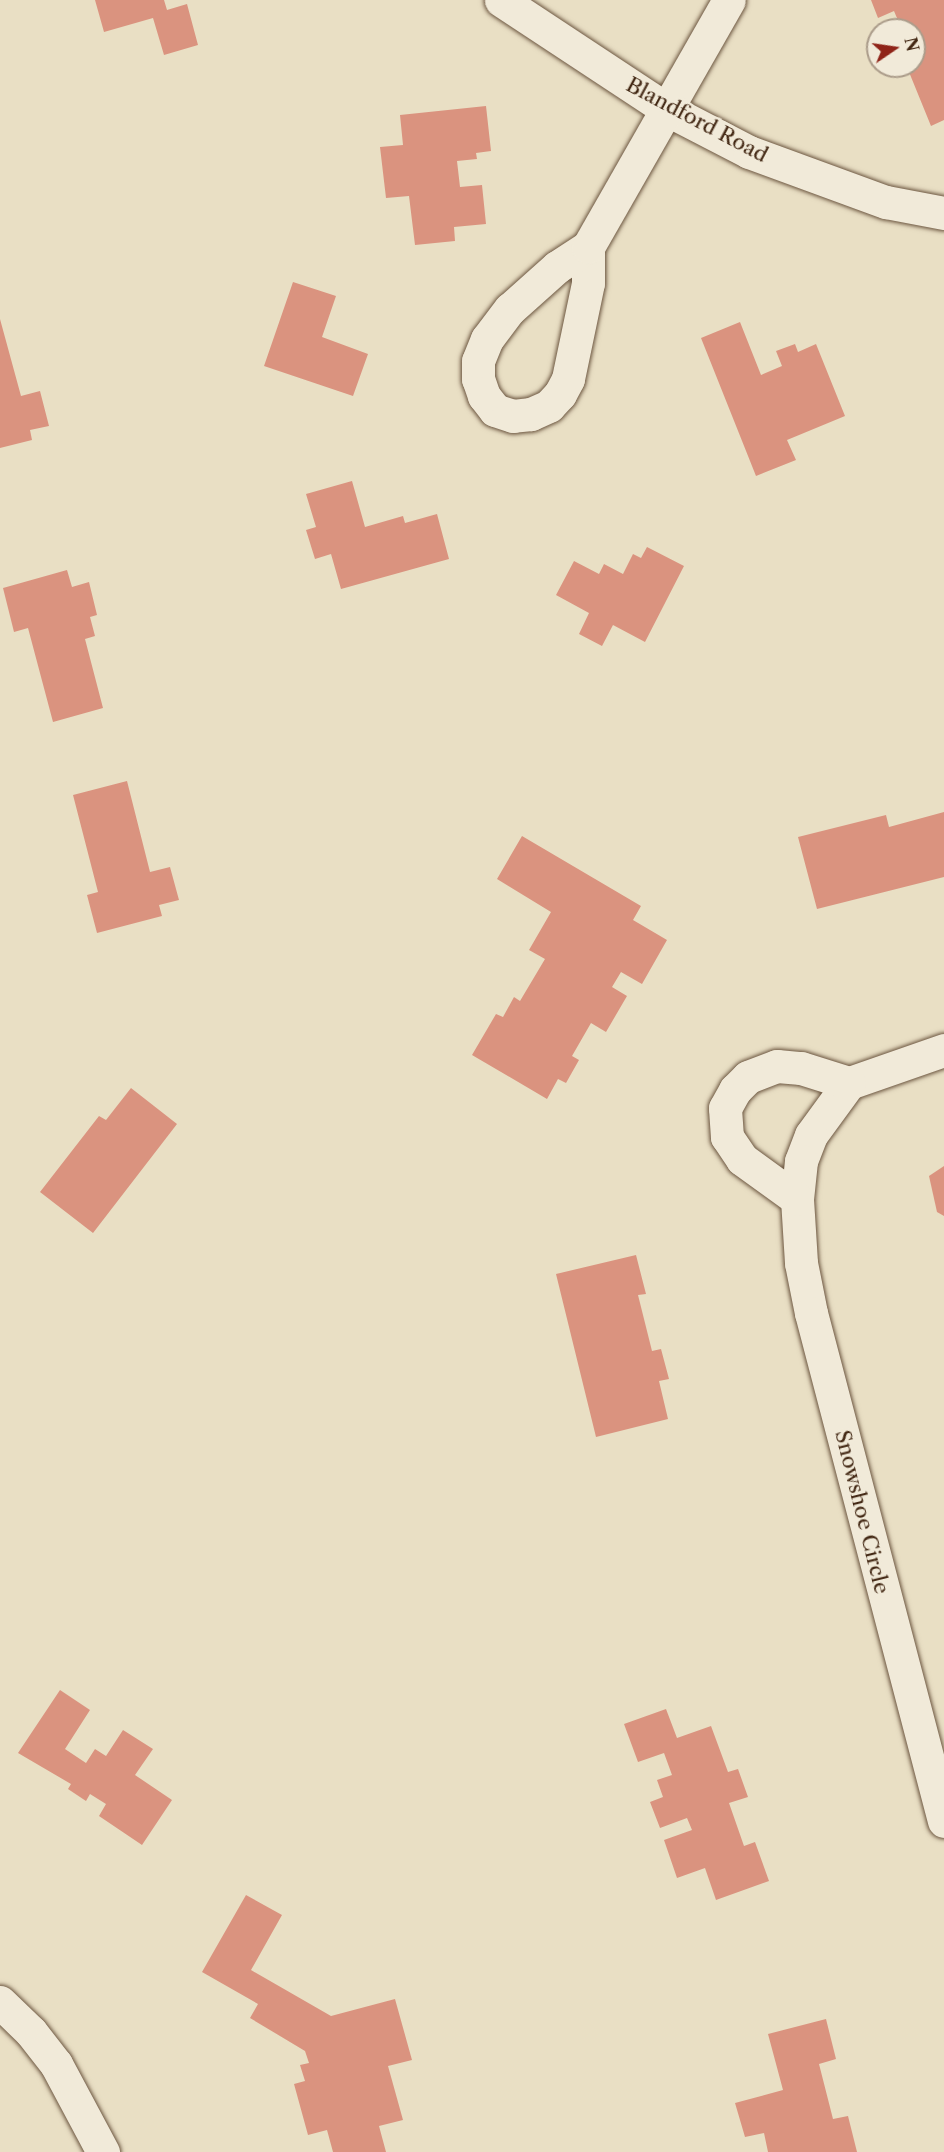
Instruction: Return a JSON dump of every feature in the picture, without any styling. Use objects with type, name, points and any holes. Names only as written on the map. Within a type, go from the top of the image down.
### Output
[{"type":"street","name":"Blandford Road","points":[[501,0],[668,110],[748,152],[886,202],[944,213]]},
{"type":"street","points":[[588,247],[588,283],[568,379],[560,394],[549,406],[531,414],[513,416],[495,410],[484,396],[478,379],[478,361],[487,339],[510,309],[557,267],[588,247],[729,0]]},
{"type":"street","points":[[797,1199],[742,1159],[727,1137],[725,1108],[748,1077],[777,1066],[801,1068],[849,1083],[944,1050]]},
{"type":"street","name":"Snowshoe Circle","points":[[849,1083],[811,1134],[801,1161],[797,1199],[801,1263],[811,1313],[944,1821]]},
{"type":"street","points":[[0,2002],[31,2032],[56,2064],[103,2152]]},
{"type":"building","points":[[95,0],[164,0],[167,10],[187,4],[198,45],[164,55],[153,18],[104,32]]},
{"type":"building","points":[[871,0],[944,0],[944,120],[931,126],[911,78],[926,78],[926,18],[897,18],[894,11],[878,18]]},
{"type":"building","points":[[486,106],[491,151],[476,153],[477,159],[457,161],[460,187],[482,185],[486,224],[454,227],[455,241],[415,245],[409,196],[386,198],[380,147],[403,145],[400,115]]},
{"type":"building","points":[[293,282],[336,296],[322,337],[368,354],[353,396],[264,366]]},
{"type":"building","points":[[0,319],[21,396],[40,391],[49,426],[30,430],[32,440],[0,448]]},
{"type":"building","points":[[740,322],[761,375],[782,366],[776,351],[795,344],[798,352],[816,344],[845,416],[787,440],[796,460],[756,476],[701,338]]},
{"type":"building","points":[[352,481],[365,527],[403,516],[405,523],[437,514],[449,559],[341,589],[331,554],[315,559],[306,530],[316,527],[306,494]]},
{"type":"building","points":[[647,547],[684,566],[645,642],[613,625],[602,646],[579,634],[589,613],[556,595],[574,561],[599,574],[604,564],[623,574],[633,554],[641,558]]},
{"type":"building","points":[[67,570],[72,587],[89,582],[97,615],[90,617],[95,636],[85,639],[103,708],[53,722],[28,628],[14,632],[3,588]]},
{"type":"building","points":[[127,781],[150,872],[170,867],[179,900],[159,905],[162,916],[97,933],[87,895],[98,892],[73,795]]},
{"type":"building","points":[[944,812],[944,877],[817,909],[798,837],[886,815],[889,827]]},
{"type":"building","points":[[522,836],[641,906],[633,920],[667,940],[642,984],[621,972],[612,987],[627,996],[606,1032],[591,1023],[572,1056],[579,1060],[566,1083],[558,1079],[547,1099],[472,1055],[496,1014],[503,1017],[514,997],[520,1001],[545,959],[529,950],[551,912],[497,879]]},
{"type":"building","points":[[131,1088],[177,1124],[93,1233],[40,1192],[99,1116],[106,1120]]},
{"type":"building","points":[[944,1166],[944,1216],[937,1212],[929,1176]]},
{"type":"building","points":[[636,1255],[646,1294],[638,1295],[652,1351],[661,1349],[669,1379],[659,1381],[668,1419],[596,1437],[556,1274]]},
{"type":"building","points":[[60,1690],[90,1710],[65,1749],[86,1763],[95,1749],[106,1756],[123,1730],[153,1749],[135,1775],[172,1800],[142,1845],[99,1816],[106,1804],[90,1794],[86,1801],[68,1789],[71,1784],[18,1753]]},
{"type":"building","points":[[666,1709],[677,1738],[711,1726],[728,1772],[738,1769],[748,1797],[729,1803],[744,1846],[755,1842],[769,1881],[716,1900],[705,1868],[677,1878],[664,1840],[692,1830],[687,1818],[660,1828],[650,1802],[663,1797],[657,1780],[672,1775],[664,1753],[638,1762],[624,1724]]},
{"type":"building","points":[[246,1895],[282,1915],[251,1970],[331,2016],[395,1999],[412,2060],[388,2066],[403,2120],[379,2126],[386,2152],[333,2152],[327,2130],[308,2135],[294,2084],[305,2081],[300,2065],[309,2063],[305,2051],[250,2018],[258,2004],[202,1972]]},
{"type":"building","points":[[826,2019],[836,2059],[819,2064],[833,2119],[848,2116],[857,2152],[768,2152],[764,2133],[745,2137],[735,2103],[783,2090],[768,2034]]}]
